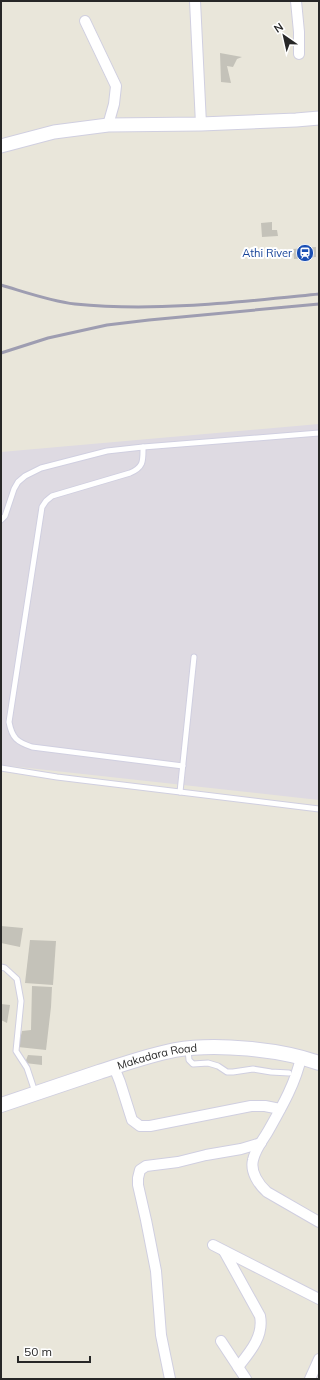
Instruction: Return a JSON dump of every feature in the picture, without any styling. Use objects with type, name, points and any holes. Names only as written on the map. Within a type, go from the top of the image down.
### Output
[{"type":"main road","name":"Makadara Road","points":[[1,1105],[114,1067],[160,1054],[188,1049],[249,1049],[301,1056],[319,1063]]},
{"type":"street","points":[[194,1],[201,124]]},
{"type":"street","points":[[296,1],[299,32],[299,54]]},
{"type":"street","points":[[85,21],[116,86],[114,104],[108,125]]},
{"type":"street","points":[[1,146],[54,132],[108,125],[201,124],[319,118]]},
{"type":"street","points":[[301,1056],[295,1080],[252,1160],[252,1167],[256,1178],[263,1189],[274,1197],[319,1222]]},
{"type":"street","points":[[114,1067],[130,1116],[134,1122],[140,1126],[150,1126],[251,1106],[265,1106],[280,1109]]},
{"type":"street","points":[[170,1379],[161,1335],[156,1271],[138,1185],[140,1170],[146,1166],[178,1162],[241,1149],[261,1143]]},
{"type":"street","points":[[213,1245],[319,1299]]},
{"type":"street","points":[[224,1250],[260,1316],[261,1324],[259,1335],[253,1348],[238,1367]]},
{"type":"street","points":[[221,1341],[246,1379]]},
{"type":"street","points":[[310,1379],[319,1359]]},
{"type":"lane","points":[[1,520],[5,516],[14,489],[18,482],[25,476],[41,468],[107,451],[319,433]]},
{"type":"lane","points":[[144,447],[143,463],[138,470],[52,496],[42,507],[9,722],[14,738],[21,744],[32,747],[183,766]]},
{"type":"lane","points":[[180,792],[194,657]]},
{"type":"lane","points":[[1,768],[57,777],[319,809]]},
{"type":"lane","points":[[1,967],[5,968],[17,979],[21,1001],[16,1051],[27,1068],[36,1093]]},
{"type":"lane","points":[[188,1049],[189,1060],[193,1064],[218,1066],[227,1072],[253,1069],[288,1073]]},
{"type":"shaded area","points":[[319,424],[319,800],[1,765],[1,452]]},
{"type":"building","points":[[220,53],[242,57],[237,59],[233,67],[227,66],[231,83],[221,82]]},
{"type":"building","points":[[272,222],[272,230],[277,230],[278,236],[262,237],[261,223]]},
{"type":"building","name":"Athi River","points":[[316,247],[316,257],[294,259],[293,249]]},
{"type":"building","points":[[1,926],[23,928],[20,947],[1,943]]},
{"type":"building","points":[[30,940],[56,941],[53,985],[25,983]]},
{"type":"building","points":[[32,986],[52,987],[46,1050],[18,1047],[22,1031],[31,1030]]},
{"type":"building","points":[[1,1004],[10,1005],[7,1023],[1,1020]]},
{"type":"building","points":[[28,1055],[42,1056],[42,1065],[25,1063]]},
{"type":"railway","points":[[1,285],[56,301],[75,304],[136,307],[197,305],[319,294]]},
{"type":"railway","points":[[1,353],[48,338],[107,325],[319,304]]},
{"type":"place","name":"Athi River","points":[[305,253]]}]
